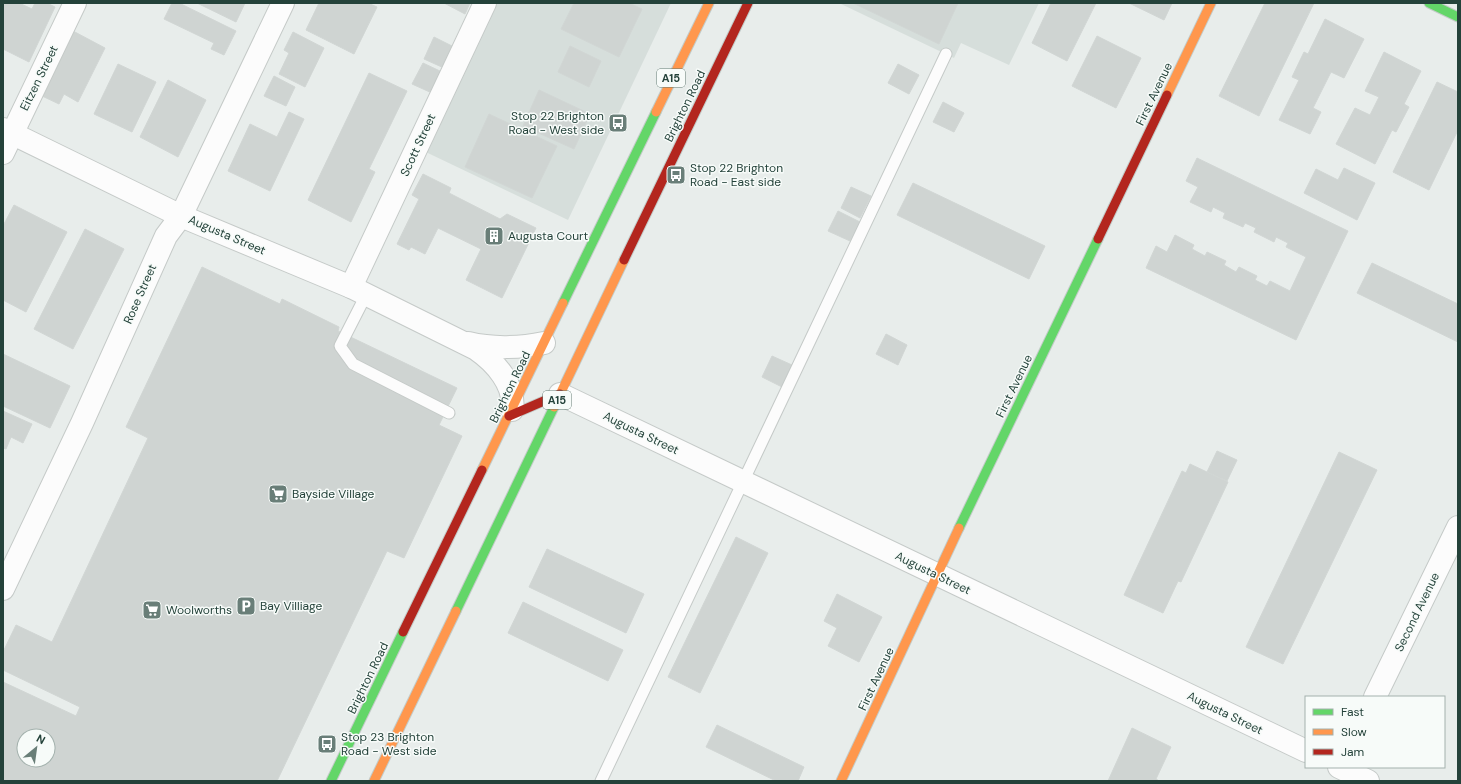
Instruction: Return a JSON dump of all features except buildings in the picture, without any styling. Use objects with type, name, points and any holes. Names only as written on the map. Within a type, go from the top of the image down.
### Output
[{"type":"main road","name":"Brighton Road","points":[[331,781],[544,343],[634,154],[709,3]]},
{"type":"main road","name":"Brighton Road","points":[[374,781],[748,3]]},
{"type":"main road","name":"First Avenue","points":[[842,781],[937,575],[1211,3]]},
{"type":"main road","points":[[1433,4],[1458,17]]},
{"type":"main road","points":[[510,413],[560,394]]},
{"type":"street","name":"Eitzen Street","points":[[6,138],[75,3]]},
{"type":"street","name":"Rose Street","points":[[3,589],[82,423],[166,236],[181,216],[283,3]]},
{"type":"street","name":"Scott Street","points":[[358,291],[485,3]]},
{"type":"street","name":"Augusta Street","points":[[6,138],[181,216],[358,291],[476,349],[496,366],[509,388],[513,403],[510,413]]},
{"type":"street","name":"Augusta Street","points":[[452,337],[473,344],[492,346],[520,347],[544,343]]},
{"type":"street","name":"Augusta Street","points":[[560,394],[1305,751]]},
{"type":"street","name":"Second Avenue","points":[[1376,696],[1458,527]]},
{"type":"street","points":[[1339,771],[1368,781]]},
{"type":"lane","points":[[601,781],[946,54]]},
{"type":"lane","points":[[358,291],[340,346],[353,364],[448,413]]},
{"type":"shaded area","points":[[476,3],[671,3],[568,220],[409,144]]},
{"type":"shaded area","points":[[839,3],[1039,3],[1009,65],[961,43],[954,58]]},
{"type":"traffic: fast","points":[[1429,3],[1458,17]]},
{"type":"traffic: fast","points":[[563,303],[656,112]]},
{"type":"traffic: fast","points":[[959,528],[1098,239]]},
{"type":"traffic: fast","points":[[456,611],[554,407]]},
{"type":"traffic: fast","points":[[331,781],[403,632]]},
{"type":"traffic: slow","points":[[656,112],[709,3]]},
{"type":"traffic: slow","points":[[1167,95],[1211,3]]},
{"type":"traffic: slow","points":[[554,407],[624,260]]},
{"type":"traffic: slow","points":[[482,470],[563,303]]},
{"type":"traffic: slow","points":[[841,781],[959,528]]},
{"type":"traffic: slow","points":[[374,781],[456,611]]},
{"type":"traffic: jam","points":[[624,260],[748,3]]},
{"type":"traffic: jam","points":[[1098,239],[1167,95]]},
{"type":"traffic: jam","points":[[509,416],[560,394]]},
{"type":"traffic: jam","points":[[403,632],[482,470]]},
{"type":"place","name":"Stop 22 Brighton Road - West side","points":[[618,123]]},
{"type":"place","name":"Stop 22 Brighton Road - East side","points":[[676,175]]},
{"type":"place","name":"Augusta Court","points":[[494,236]]},
{"type":"place","name":"Bayside Village","points":[[278,494]]},
{"type":"place","name":"Bay Villiage","points":[[246,606]]},
{"type":"place","name":"Woolworths","points":[[152,610]]},
{"type":"place","name":"Stop 23 Brighton Road - West side","points":[[327,744]]}]
